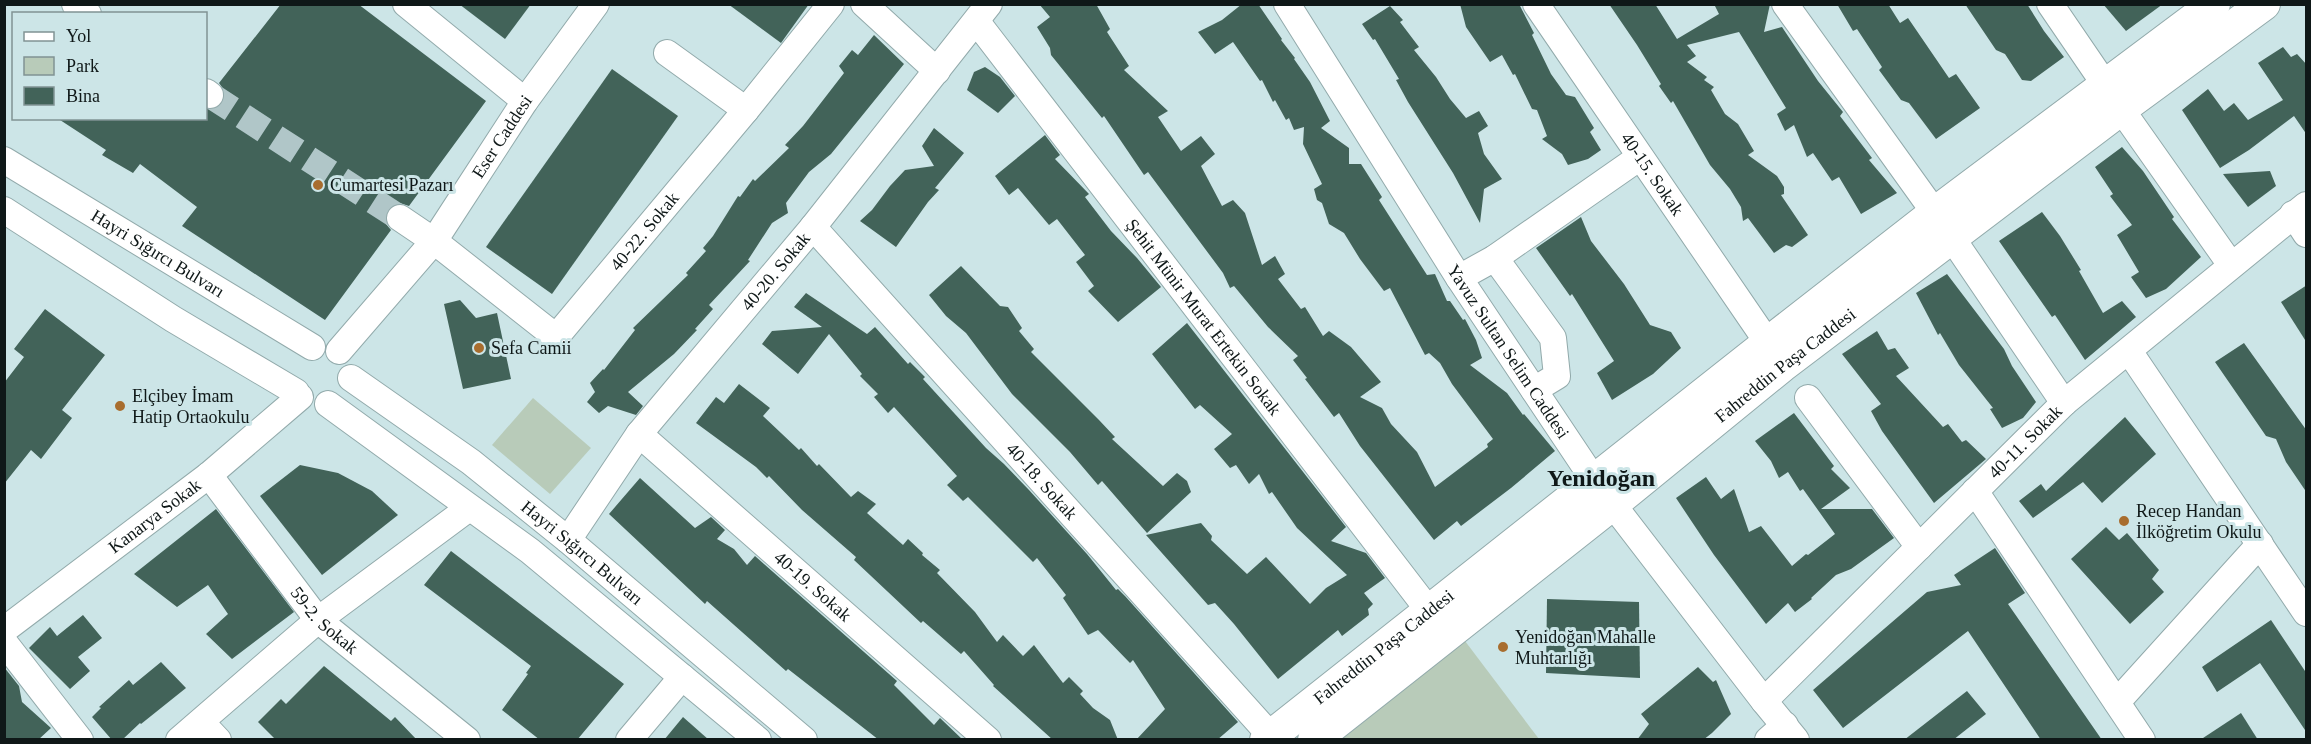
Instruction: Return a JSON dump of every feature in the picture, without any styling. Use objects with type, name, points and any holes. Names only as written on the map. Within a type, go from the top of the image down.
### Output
[{"type":"main road","name":"Fahreddin Paşa Caddesi","points":[[2114,98],[2214,4]]},
{"type":"main road","name":"Fahreddin Paşa Caddesi","points":[[1269,738],[1768,343],[1943,226],[2114,98],[2264,4]]},
{"type":"main road","name":"Fahreddin Paşa Caddesi","points":[[1314,740],[1614,503],[1782,366],[1943,226]]},
{"type":"street","points":[[406,4],[525,101]]},
{"type":"street","name":"Eser Caddesi","points":[[339,351],[434,241],[525,101],[596,4]]},
{"type":"street","name":"40-22. Sokak","points":[[434,241],[556,337],[746,110],[831,4]]},
{"type":"street","points":[[864,4],[937,71]]},
{"type":"street","name":"Yavuz Sultan Selim Caddesi","points":[[1287,4],[1459,278],[1594,480],[1614,503],[1764,702],[1783,735]]},
{"type":"street","name":"40-15. Sokak","points":[[1536,4],[1768,343]]},
{"type":"street","points":[[1785,4],[1943,226],[2064,403]]},
{"type":"street","points":[[2050,4],[2231,265]]},
{"type":"street","name":"40-20. Sokak","points":[[568,540],[639,434],[813,227],[983,13]]},
{"type":"street","name":"Şehit Münir Murat Ertekin Sokak","points":[[983,13],[1430,612]]},
{"type":"street","points":[[667,53],[746,110]]},
{"type":"street","points":[[1459,278],[1495,258],[1640,157]]},
{"type":"street","name":"Hayri Sığırcı Bulvarı","points":[[4,160],[312,347]]},
{"type":"street","points":[[5,212],[173,319],[315,405],[328,404],[342,397],[347,390],[351,378],[347,360],[339,351],[323,345],[312,347],[300,354],[292,366],[291,380],[298,394]]},
{"type":"street","points":[[400,218],[434,241]]},
{"type":"street","name":"40-11. Sokak","points":[[1764,702],[2064,403],[2231,265],[2302,218]]},
{"type":"street","name":"40-18. Sokak","points":[[813,227],[1269,738]]},
{"type":"street","points":[[1495,258],[1553,338],[1557,376],[1534,390]]},
{"type":"street","points":[[2129,351],[2307,613]]},
{"type":"street","name":"Hayri Sığırcı Bulvarı","points":[[351,378],[471,462],[568,540],[804,740]]},
{"type":"street","name":"Kanarya Sokak","points":[[4,630],[209,475],[298,394]]},
{"type":"street","points":[[1808,398],[1919,547]]},
{"type":"street","name":"Hayri Sığırcı Bulvarı","points":[[328,404],[530,551],[758,740]]},
{"type":"street","name":"40-19. Sokak","points":[[639,434],[988,740]]},
{"type":"street","name":"59-2. Sokak","points":[[209,475],[318,620],[466,740]]},
{"type":"street","points":[[1975,491],[2142,740]]},
{"type":"street","points":[[179,740],[210,731],[318,620],[469,508]]},
{"type":"street","points":[[2117,702],[2260,544]]},
{"type":"street","points":[[4,642],[80,740]]},
{"type":"street","points":[[629,740],[682,677]]},
{"type":"green space","points":[[533,398],[591,448],[550,494],[492,445]]},
{"type":"green space","points":[[1465,641],[1539,739],[1342,739]]},
{"type":"building","name":"Cumartesi Pazarı","points":[[281,4],[358,4],[486,101],[409,206],[400,203],[388,209],[385,218],[391,230],[325,320],[182,226],[197,207],[140,164],[133,173],[102,155],[106,150],[60,120],[207,120],[207,109],[216,108],[222,104],[225,97],[224,90],[219,83]]},
{"type":"building","points":[[459,4],[531,4],[505,39]]},
{"type":"building","points":[[728,4],[809,4],[781,43]]},
{"type":"building","points":[[1039,4],[1096,4],[1110,29],[1107,32],[1129,66],[1124,70],[1168,111],[1158,117],[1181,151],[1201,136],[1215,154],[1201,166],[1222,206],[1233,200],[1245,213],[1262,265],[1275,256],[1285,274],[1278,279],[1301,309],[1305,307],[1323,336],[1329,331],[1351,347],[1381,382],[1360,397],[1382,408],[1391,424],[1417,452],[1435,487],[1488,447],[1487,444],[1493,439],[1452,384],[1440,363],[1429,353],[1425,355],[1390,288],[1384,291],[1344,233],[1329,224],[1322,203],[1317,200],[1314,189],[1322,184],[1303,144],[1304,127],[1294,130],[1289,118],[1286,120],[1275,100],[1273,102],[1262,80],[1260,81],[1233,42],[1215,54],[1198,32],[1222,20],[1242,4],[1258,4],[1310,82],[1330,121],[1321,128],[1349,148],[1349,164],[1361,164],[1382,197],[1379,200],[1427,275],[1435,274],[1447,301],[1450,301],[1463,320],[1465,319],[1482,358],[1470,365],[1507,393],[1555,451],[1461,526],[1457,521],[1434,540],[1360,446],[1339,413],[1334,417],[1305,379],[1307,378],[1293,360],[1298,356],[1268,327],[1234,286],[1230,288],[1223,273],[1148,172],[1144,175],[1104,116],[1102,118],[1051,55],[1050,48],[1037,27],[1050,17]]},
{"type":"building","points":[[1460,4],[1519,4],[1551,74],[1566,95],[1575,97],[1594,128],[1590,132],[1601,150],[1588,159],[1568,165],[1562,154],[1542,139],[1547,136],[1537,110],[1532,109],[1515,74],[1513,75],[1502,55],[1490,62],[1466,27]]},
{"type":"building","points":[[1609,4],[1655,4],[1677,39],[1719,14],[1714,4],[1770,4],[1764,32],[1782,27],[1818,81],[1843,112],[1840,116],[1872,158],[1869,160],[1897,193],[1861,214],[1839,177],[1832,181],[1813,153],[1807,157],[1794,125],[1785,131],[1777,114],[1786,108],[1739,32],[1687,45],[1696,56],[1687,62],[1707,77],[1704,80],[1714,87],[1711,90],[1725,114],[1738,124],[1754,151],[1748,155],[1777,176],[1784,187],[1784,194],[1781,195],[1808,235],[1792,247],[1786,245],[1774,253],[1748,218],[1743,221],[1741,207],[1730,189],[1710,165],[1673,101],[1671,103],[1659,86],[1661,84]]},
{"type":"building","points":[[1837,4],[1888,4],[1900,23],[1908,18],[1949,78],[1956,74],[1980,108],[1936,139],[1909,103],[1901,100],[1879,70],[1882,67],[1857,29],[1853,31]]},
{"type":"building","points":[[1965,4],[2027,4],[2064,57],[2031,81],[2022,80],[2005,54],[1996,50]]},
{"type":"building","points":[[2103,4],[2163,4],[2126,31]]},
{"type":"building","points":[[1390,6],[1403,20],[1400,22],[1419,47],[1414,50],[1450,99],[1466,118],[1479,111],[1488,126],[1478,133],[1484,154],[1502,179],[1484,189],[1480,223],[1453,173],[1408,102],[1396,80],[1399,79],[1375,39],[1373,40],[1362,24]]},
{"type":"building","points":[[874,35],[904,64],[831,154],[809,172],[786,203],[788,213],[772,223],[748,260],[750,261],[709,305],[713,309],[695,329],[697,330],[674,354],[628,392],[643,406],[636,415],[608,406],[599,413],[587,402],[595,392],[590,383],[604,370],[635,330],[633,328],[688,275],[686,273],[706,251],[703,248],[738,196],[740,197],[753,179],[755,181],[789,148],[785,145],[803,126],[844,73],[839,66],[852,50],[858,55]]},
{"type":"building","points":[[2283,47],[2291,57],[2297,54],[2307,65],[2307,135],[2294,116],[2249,150],[2220,168],[2182,110],[2208,89],[2224,111],[2234,103],[2248,120],[2283,100],[2258,63]]},
{"type":"building","points":[[985,67],[1000,77],[1015,96],[998,113],[967,90],[974,72]]},
{"type":"building","points":[[612,69],[678,116],[552,294],[486,247]]},
{"type":"building","points":[[934,128],[964,153],[935,188],[939,190],[896,247],[860,221],[905,170],[934,166],[922,146]]},
{"type":"building","points":[[1045,135],[1060,155],[1055,159],[1089,194],[1085,197],[1111,231],[1161,287],[1118,322],[1088,291],[1094,286],[1076,262],[1085,255],[1057,219],[1049,225],[1018,188],[1009,195],[995,176]]},
{"type":"building","points":[[2122,147],[2143,171],[2174,217],[2172,219],[2201,257],[2166,289],[2146,298],[2131,277],[2139,272],[2117,235],[2132,225],[2110,196],[2113,194],[2095,167]]},
{"type":"building","points":[[2270,171],[2276,186],[2248,207],[2223,174]]},
{"type":"building","points":[[2042,212],[2081,270],[2079,271],[2103,313],[2122,301],[2136,317],[2085,360],[2055,315],[2052,317],[1999,241]]},
{"type":"building","points":[[1581,217],[1591,241],[1624,284],[1650,325],[1671,332],[1681,348],[1653,374],[1612,400],[1597,373],[1614,361],[1572,294],[1570,296],[1536,248]]},
{"type":"building","points":[[961,266],[1000,306],[1008,307],[1022,328],[1019,331],[1034,349],[1031,352],[1115,437],[1112,439],[1163,486],[1177,473],[1187,481],[1191,492],[1147,533],[1102,481],[1098,485],[1070,452],[1012,394],[966,333],[946,316],[929,295]]},
{"type":"building","points":[[1947,274],[2004,349],[2012,366],[2036,402],[2023,418],[2002,428],[1990,409],[1993,408],[1959,365],[1940,333],[1938,335],[1916,293]]},
{"type":"building","points":[[2307,285],[2307,343],[2281,302]]},
{"type":"building","points":[[806,293],[867,334],[875,327],[908,364],[910,362],[925,377],[923,379],[986,448],[1029,490],[1116,590],[1118,589],[1125,596],[1238,722],[1217,740],[1136,740],[1165,709],[1133,660],[1130,663],[1098,630],[1088,635],[1063,598],[1066,595],[1037,558],[1033,562],[968,497],[963,501],[947,485],[957,476],[894,407],[888,413],[874,397],[878,394],[860,376],[862,374],[829,334],[798,374],[762,344],[772,331],[822,327],[794,307]]},
{"type":"building","name":"Sefa Camii","points":[[460,300],[476,318],[497,313],[511,379],[463,389],[444,304]]},
{"type":"building","points":[[45,309],[105,355],[62,410],[72,418],[41,459],[31,450],[4,484],[4,383],[24,357],[14,349]]},
{"type":"building","points":[[1187,323],[1346,527],[1331,541],[1366,553],[1385,578],[1364,593],[1373,604],[1368,609],[1369,615],[1342,636],[1338,630],[1278,679],[1215,603],[1208,605],[1146,535],[1201,523],[1212,536],[1211,540],[1247,574],[1266,557],[1310,604],[1326,588],[1347,575],[1297,528],[1272,492],[1269,494],[1259,474],[1249,484],[1236,465],[1230,468],[1214,449],[1232,434],[1200,405],[1195,409],[1152,354]]},
{"type":"building","points":[[1877,331],[1888,350],[1895,348],[1909,368],[1896,376],[1943,427],[1948,424],[1962,442],[1966,440],[1986,459],[1934,503],[1882,431],[1871,411],[1881,404],[1842,354]]},
{"type":"building","points":[[2244,343],[2307,431],[2307,493],[2286,462],[2276,439],[2266,436],[2215,362]]},
{"type":"building","points":[[739,384],[770,408],[763,416],[799,450],[801,448],[817,466],[819,464],[851,497],[858,491],[876,504],[867,513],[903,545],[908,539],[923,553],[922,555],[940,570],[937,573],[975,612],[997,642],[1003,635],[1023,656],[1034,645],[1063,683],[1069,677],[1083,691],[1080,694],[1093,708],[1110,720],[1118,740],[1053,740],[993,686],[964,651],[961,654],[923,621],[921,623],[854,560],[856,557],[802,510],[769,476],[767,478],[756,467],[696,423],[716,397],[724,403]]},
{"type":"building","points":[[1794,413],[1834,466],[1831,469],[1850,488],[1821,509],[1872,509],[1894,538],[1851,569],[1836,575],[1795,612],[1788,603],[1766,624],[1714,555],[1676,498],[1706,477],[1721,499],[1734,489],[1749,532],[1761,526],[1792,566],[1806,554],[1808,555],[1835,534],[1803,489],[1800,491],[1788,472],[1779,478],[1771,461],[1755,441]]},
{"type":"building","points":[[2125,417],[2156,454],[2102,503],[2083,482],[2033,518],[2019,501],[2041,484],[2046,491]]},
{"type":"building","points":[[300,465],[338,473],[372,491],[398,515],[322,575],[260,496]]},
{"type":"building","points":[[640,478],[695,528],[711,517],[725,530],[717,539],[734,549],[747,565],[755,556],[897,681],[894,685],[934,725],[940,718],[963,740],[879,740],[788,669],[786,671],[707,601],[705,604],[609,514]]},
{"type":"building","points":[[216,509],[294,612],[232,659],[206,634],[228,614],[208,585],[177,607],[134,574]]},
{"type":"building","points":[[2106,527],[2119,540],[2127,533],[2159,570],[2152,579],[2164,592],[2130,624],[2071,559]]},
{"type":"building","points":[[1995,548],[2025,593],[2008,604],[2102,740],[2041,740],[1968,631],[1843,728],[1813,690],[1927,592],[1961,585],[1954,575]]},
{"type":"building","points":[[451,551],[624,684],[577,740],[540,740],[502,710],[528,674],[526,673],[531,666],[424,585]]},
{"type":"building","points":[[1547,599],[1639,602],[1640,678],[1546,673]]},
{"type":"building","points":[[83,615],[102,638],[78,657],[90,671],[70,689],[29,648],[50,627],[57,636]]},
{"type":"building","points":[[2271,620],[2307,674],[2307,733],[2260,663],[2217,692],[2202,667]]},
{"type":"building","points":[[161,662],[186,688],[140,723],[122,740],[112,740],[92,717],[101,708],[99,707],[129,680],[133,685]]},
{"type":"building","points":[[324,666],[391,721],[395,717],[417,740],[276,740],[258,722],[281,699],[286,704]]},
{"type":"building","points":[[4,667],[19,686],[22,702],[51,728],[38,740],[4,740]]},
{"type":"building","points":[[1698,667],[1713,682],[1716,680],[1731,714],[1703,740],[1637,740],[1649,724],[1641,714]]},
{"type":"building","points":[[1967,691],[1986,714],[1953,740],[1904,740]]},
{"type":"building","points":[[2241,713],[2258,740],[2200,740]]},
{"type":"building","points":[[683,717],[709,740],[664,740]]},
{"type":"tunnel","points":[[210,95],[400,218]]},
{"type":"place","name":"Cumartesi Pazarı","points":[[318,185]]},
{"type":"place","name":"Sefa Camii","points":[[479,348]]},
{"type":"place","name":"Elçibey İmam Hatip Ortaokulu","points":[[120,406]]},
{"type":"place","name":"Recep Handan İlköğretim Okulu","points":[[2124,521]]},
{"type":"place","name":"Yenidoğan Mahalle Muhtarlığı","points":[[1503,647]]},
{"type":"district","name":"Yenidoğan","points":[[1601,478]]}]
